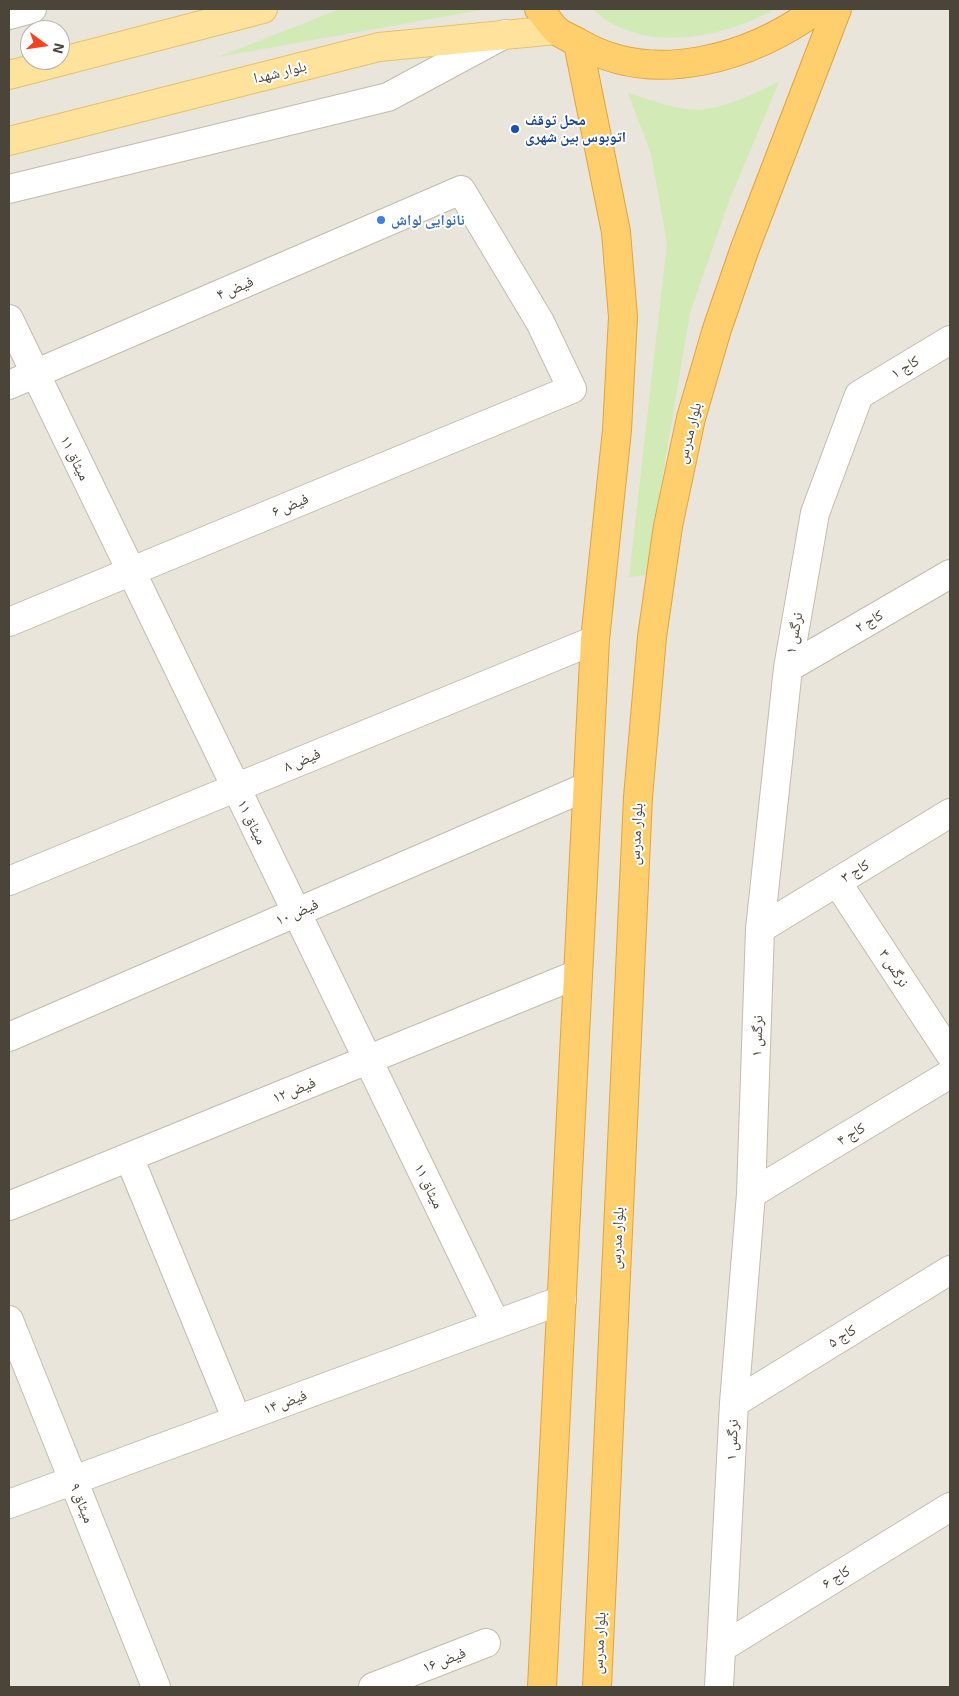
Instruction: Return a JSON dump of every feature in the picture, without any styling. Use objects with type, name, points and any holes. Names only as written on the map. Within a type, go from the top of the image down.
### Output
[{"type":"highway","points":[[539,9],[567,36],[592,51],[634,64],[680,63],[730,55],[774,37],[817,9]]},
{"type":"highway","name":"بلوار مدرس","points":[[596,1687],[638,797],[652,637],[668,526],[691,418],[717,329],[745,248],[837,9]]},
{"type":"highway","points":[[542,1687],[586,787],[595,640],[617,430],[622,317],[616,232],[567,36]]},
{"type":"main road","points":[[9,75],[263,9]]},
{"type":"main road","name":"بلوار شهدا","points":[[9,141],[379,47],[505,34],[567,36]]},
{"type":"street","points":[[9,15],[32,9]]},
{"type":"street","points":[[9,188],[388,97],[505,34]]},
{"type":"street","name":"فیض ۴","points":[[9,385],[461,190],[540,322],[572,389]]},
{"type":"street","name":"میثاق ۱۱","points":[[9,319],[496,1324]]},
{"type":"street","name":"کاج ۱","points":[[859,395],[950,340]]},
{"type":"street","name":"فیض ۶","points":[[9,622],[572,389]]},
{"type":"street","name":"نرگس ۱","points":[[719,1687],[734,1403],[751,1194],[760,928],[788,668],[815,513],[859,395]]},
{"type":"street","name":"کاج ۲","points":[[788,668],[950,574]]},
{"type":"street","name":"فیض ۸","points":[[9,881],[595,640]]},
{"type":"street","name":"فیض ۱۰","points":[[9,1037],[586,787]]},
{"type":"street","name":"کاج ۳","points":[[760,928],[950,813]]},
{"type":"street","name":"نرگس ۳","points":[[837,882],[950,1054]]},
{"type":"street","name":"فیض ۱۲","points":[[9,1206],[578,974]]},
{"type":"street","name":"کاج ۴","points":[[751,1194],[950,1074]]},
{"type":"street","points":[[129,1157],[237,1420]]},
{"type":"street","name":"کاج ۵","points":[[734,1403],[950,1270]]},
{"type":"street","name":"فیض ۱۴","points":[[9,1504],[562,1300]]},
{"type":"street","name":"میثاق ۹","points":[[9,1320],[156,1687]]},
{"type":"street","name":"کاج ۶","points":[[721,1648],[950,1507]]},
{"type":"street","name":"فیض ۱۶","points":[[373,1687],[486,1643]]},
{"type":"shaded area","points":[[9,9],[950,9],[950,1687],[9,1687]]},
{"type":"green space","points":[[340,9],[487,9],[218,57]]},
{"type":"green space","points":[[593,9],[775,9],[737,26],[716,32],[672,38],[630,32],[606,20]]},
{"type":"green space","points":[[779,82],[729,201],[690,313],[646,575],[629,577],[667,243],[651,154],[628,93],[677,108],[697,110],[707,109],[744,98]]},
{"type":"place","name":"محل توقف اتوبوس بین شهری","points":[[515,129]]},
{"type":"place","name":"نانوایی لواش","points":[[381,220]]}]
